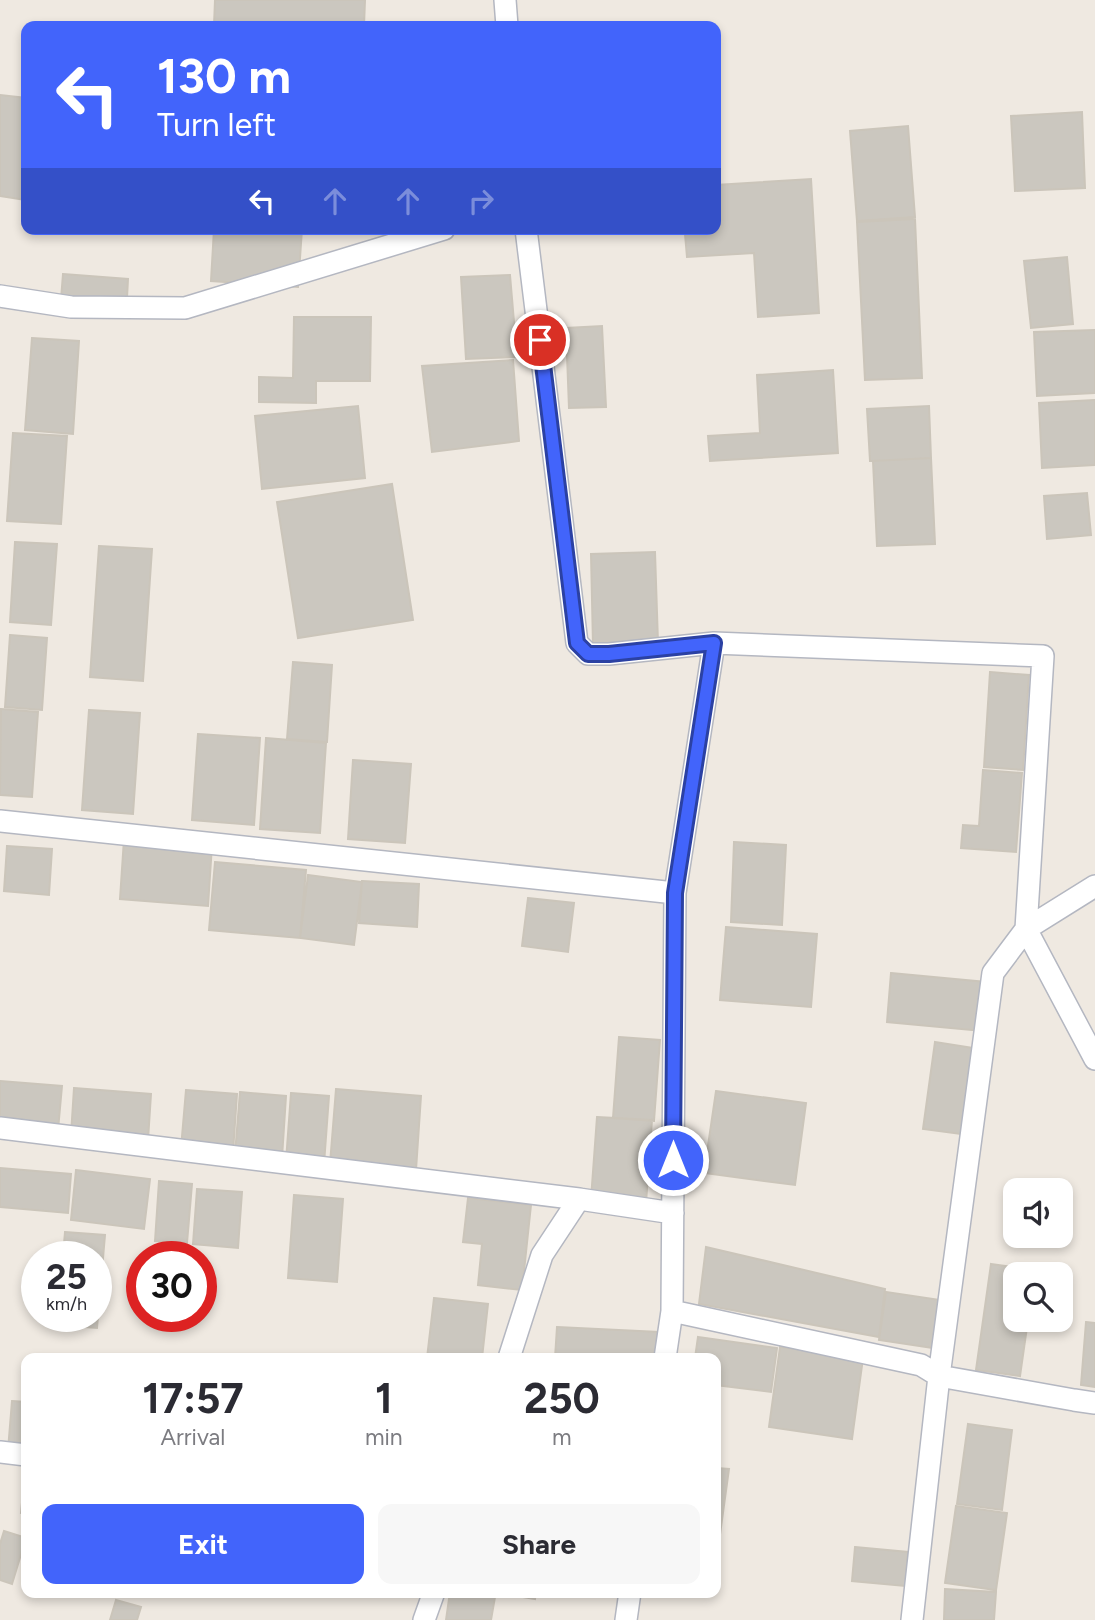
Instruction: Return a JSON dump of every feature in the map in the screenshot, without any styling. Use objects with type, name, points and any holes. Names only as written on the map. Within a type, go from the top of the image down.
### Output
[{"type":"street","points":[[505,0],[507,21]]},
{"type":"street","points":[[0,296],[71,307],[184,308],[424,235]]},
{"type":"street","points":[[527,235],[577,643],[588,654],[714,643],[1043,656],[1026,929],[1095,1059]]},
{"type":"street","points":[[666,1353],[672,1311],[675,893],[714,643]]},
{"type":"street","points":[[0,821],[675,893]]},
{"type":"street","points":[[912,1620],[939,1376],[993,973],[1026,929],[1095,886]]},
{"type":"street","points":[[0,1128],[579,1199],[673,1213]]},
{"type":"street","points":[[511,1353],[542,1255],[579,1199]]},
{"type":"street","points":[[672,1311],[921,1365],[939,1376],[1095,1403]]},
{"type":"street","points":[[424,1620],[431,1598]]},
{"type":"street","points":[[626,1620],[629,1598]]},
{"type":"building","points":[[215,0],[365,0],[364,21],[214,21]]},
{"type":"building","points":[[0,95],[21,97],[21,199],[0,196]]},
{"type":"building","points":[[1082,112],[1085,188],[1015,191],[1011,116]]},
{"type":"building","points":[[908,126],[915,217],[857,221],[850,131]]},
{"type":"building","points":[[811,179],[819,313],[758,317],[754,253],[687,257],[685,235],[721,235],[721,185]]},
{"type":"building","points":[[915,219],[922,378],[865,380],[857,222]]},
{"type":"building","points":[[214,235],[302,235],[298,287],[211,281]]},
{"type":"building","points":[[1067,257],[1073,324],[1031,328],[1024,261]]},
{"type":"building","points":[[63,274],[128,279],[126,317],[60,312]]},
{"type":"building","points":[[510,275],[517,357],[466,359],[461,277]]},
{"type":"building","points":[[294,317],[371,317],[370,381],[316,381],[316,403],[259,402],[259,377],[293,378]]},
{"type":"building","points":[[602,326],[606,407],[569,408],[566,328]]},
{"type":"building","points":[[1095,330],[1095,393],[1037,396],[1034,332]]},
{"type":"building","points":[[32,338],[79,341],[73,434],[25,430]]},
{"type":"building","points":[[513,360],[519,441],[432,452],[422,366]]},
{"type":"building","points":[[833,370],[838,453],[710,461],[708,436],[760,433],[757,375]]},
{"type":"building","points":[[1095,400],[1095,465],[1042,468],[1039,403]]},
{"type":"building","points":[[358,406],[365,478],[262,489],[255,416]]},
{"type":"building","points":[[929,406],[931,458],[870,461],[867,409]]},
{"type":"building","points":[[13,433],[67,436],[61,524],[7,521]]},
{"type":"building","points":[[931,458],[935,544],[877,546],[873,461]]},
{"type":"building","points":[[392,484],[413,620],[298,638],[277,502]]},
{"type":"building","points":[[1087,493],[1091,535],[1047,539],[1044,496]]},
{"type":"building","points":[[15,542],[57,544],[51,625],[10,622]]},
{"type":"building","points":[[99,546],[152,549],[143,681],[90,677]]},
{"type":"building","points":[[655,552],[658,643],[593,645],[591,554]]},
{"type":"building","points":[[10,635],[47,638],[42,710],[5,707]]},
{"type":"building","points":[[293,662],[332,665],[327,742],[287,739]]},
{"type":"building","points":[[990,672],[1029,675],[1023,770],[984,767]]},
{"type":"building","points":[[1,709],[38,712],[32,797],[0,795]]},
{"type":"building","points":[[89,710],[140,713],[133,814],[82,810]]},
{"type":"building","points":[[198,734],[260,738],[254,825],[192,820]]},
{"type":"building","points":[[266,738],[326,743],[320,833],[260,829]]},
{"type":"building","points":[[353,760],[411,764],[405,843],[348,839]]},
{"type":"building","points":[[983,770],[1022,773],[1016,852],[961,848],[963,825],[979,826]]},
{"type":"building","points":[[124,839],[212,845],[208,906],[120,899]]},
{"type":"building","points":[[734,842],[786,845],[782,925],[731,922]]},
{"type":"building","points":[[7,846],[52,849],[49,895],[4,891]]},
{"type":"building","points":[[215,862],[306,870],[300,938],[209,930]]},
{"type":"building","points":[[308,875],[362,882],[354,945],[300,938]]},
{"type":"building","points":[[362,881],[419,884],[417,927],[359,923]]},
{"type":"building","points":[[528,898],[574,903],[568,952],[522,946]]},
{"type":"building","points":[[726,927],[817,934],[811,1007],[720,1000]]},
{"type":"building","points":[[891,973],[986,982],[982,1031],[887,1022]]},
{"type":"building","points":[[619,1037],[660,1040],[654,1121],[613,1118]]},
{"type":"building","points":[[935,1042],[980,1049],[968,1135],[923,1129]]},
{"type":"building","points":[[0,1081],[62,1086],[58,1130],[0,1126]]},
{"type":"building","points":[[74,1088],[151,1094],[148,1140],[71,1135]]},
{"type":"building","points":[[336,1089],[421,1096],[416,1170],[330,1164]]},
{"type":"building","points":[[186,1090],[237,1094],[233,1152],[181,1148]]},
{"type":"building","points":[[716,1091],[806,1103],[795,1185],[704,1173]]},
{"type":"building","points":[[240,1092],[286,1096],[282,1158],[235,1154]]},
{"type":"building","points":[[291,1093],[329,1096],[324,1164],[286,1161]]},
{"type":"building","points":[[597,1117],[652,1120],[646,1203],[591,1199]]},
{"type":"building","points":[[0,1168],[71,1174],[68,1213],[0,1207]]},
{"type":"building","points":[[76,1170],[150,1179],[144,1229],[71,1220]]},
{"type":"building","points":[[159,1181],[192,1184],[187,1241],[155,1241]]},
{"type":"building","points":[[197,1189],[242,1192],[238,1248],[217,1246],[217,1241],[193,1241]]},
{"type":"building","points":[[294,1195],[343,1199],[337,1282],[288,1278]]},
{"type":"building","points":[[468,1198],[531,1205],[522,1290],[478,1285],[482,1244],[463,1242]]},
{"type":"building","points":[[65,1232],[105,1235],[104,1241],[64,1241]]},
{"type":"building","points":[[706,1247],[885,1289],[879,1337],[699,1304]]},
{"type":"building","points":[[991,1264],[1003,1266],[1003,1332],[1026,1332],[1020,1376],[976,1370]]},
{"type":"building","points":[[886,1292],[947,1301],[940,1349],[879,1340]]},
{"type":"building","points":[[434,1298],[488,1304],[483,1353],[428,1353]]},
{"type":"building","points":[[1086,1322],[1095,1323],[1095,1387],[1081,1385]]},
{"type":"building","points":[[557,1327],[659,1332],[657,1353],[555,1353]]},
{"type":"building","points":[[698,1337],[777,1348],[771,1392],[721,1386],[721,1353],[696,1353]]},
{"type":"building","points":[[780,1347],[863,1358],[852,1439],[769,1427]]},
{"type":"building","points":[[12,1401],[21,1402],[21,1451],[8,1450]]},
{"type":"building","points":[[968,1424],[1012,1430],[1002,1510],[957,1504]]},
{"type":"building","points":[[721,1468],[729,1469],[721,1527]]},
{"type":"building","points":[[956,1506],[1007,1513],[996,1590],[945,1583]]},
{"type":"building","points":[[4,1531],[21,1536],[21,1554],[12,1584],[0,1580],[0,1544]]},
{"type":"building","points":[[855,1547],[908,1552],[905,1586],[852,1581]]},
{"type":"building","points":[[945,1589],[996,1592],[994,1620],[944,1620]]},
{"type":"building","points":[[449,1598],[495,1598],[491,1620],[446,1620]]},
{"type":"building","points":[[116,1600],[141,1607],[137,1620],[110,1620]]},
{"type":"route","points":[[540,340],[577,643],[588,654],[609,654],[714,643],[675,893],[673,1160]]}]
